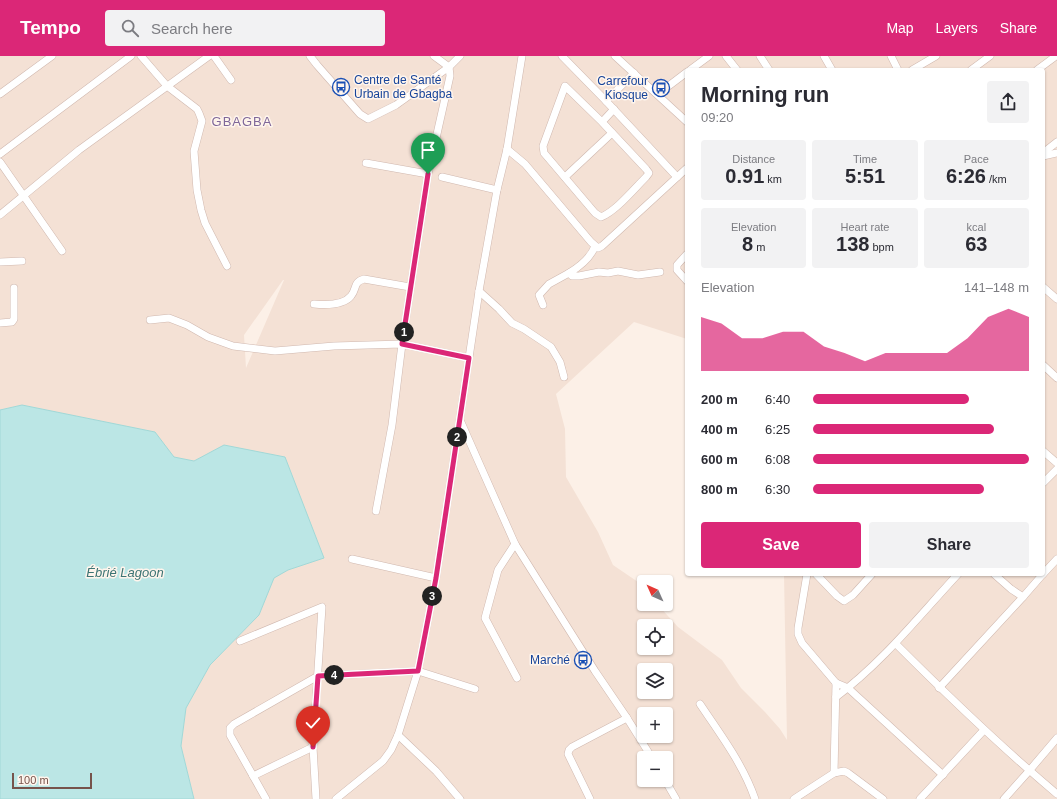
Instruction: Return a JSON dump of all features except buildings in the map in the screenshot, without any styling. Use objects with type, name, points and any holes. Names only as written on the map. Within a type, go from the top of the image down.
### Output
[{"type":"street","points":[[0,94],[52,56]]},
{"type":"street","points":[[0,154],[132,56]]},
{"type":"street","points":[[141,56],[167,86],[197,109],[199,113],[202,121],[194,151],[194,165],[198,197],[205,223],[227,266]]},
{"type":"street","points":[[0,215],[79,150],[209,56]]},
{"type":"street","points":[[214,56],[231,80]]},
{"type":"street","points":[[310,56],[360,114],[368,119],[396,105],[450,67],[460,56]]},
{"type":"street","points":[[434,56],[450,67]]},
{"type":"street","points":[[336,799],[383,761],[391,750],[398,735],[418,671],[436,578],[479,291],[497,190],[507,149],[522,56]]},
{"type":"street","points":[[562,56],[677,177]]},
{"type":"street","points":[[616,56],[685,120]]},
{"type":"street","points":[[693,68],[708,56]]},
{"type":"street","points":[[726,56],[735,68]]},
{"type":"street","points":[[760,56],[768,68]]},
{"type":"street","points":[[824,56],[831,68]]},
{"type":"street","points":[[891,56],[897,68]]},
{"type":"street","points":[[918,68],[936,56]]},
{"type":"street","points":[[975,68],[990,56]]},
{"type":"street","points":[[1040,68],[1056,57]]},
{"type":"street","points":[[376,511],[392,425],[410,287],[428,174],[450,76],[450,67]]},
{"type":"street","points":[[606,101],[634,73]]},
{"type":"street","points":[[658,94],[685,74]]},
{"type":"street","points":[[565,86],[612,132],[649,173],[646,178],[612,211],[600,217],[544,153],[543,146],[565,86]]},
{"type":"street","points":[[602,122],[614,109]]},
{"type":"street","points":[[564,177],[612,132]]},
{"type":"street","points":[[1045,151],[1057,142]]},
{"type":"street","points":[[507,149],[525,164],[598,248],[685,170]]},
{"type":"street","points":[[1045,156],[1057,153]]},
{"type":"street","points":[[0,162],[62,251]]},
{"type":"street","points":[[366,163],[428,174]]},
{"type":"street","points":[[442,178],[497,190]]},
{"type":"street","points":[[543,305],[539,295],[549,284],[569,273],[583,262],[593,251],[595,246]]},
{"type":"street","points":[[685,256],[677,265],[677,270],[685,280]]},
{"type":"street","points":[[0,262],[22,261]]},
{"type":"street","points":[[569,273],[572,276],[578,276],[599,272],[608,273],[618,271],[638,275],[660,272]]},
{"type":"street","points":[[314,304],[334,305],[348,299],[352,295],[357,283],[364,279],[410,287]]},
{"type":"street","points":[[0,323],[10,323],[14,319],[14,288]]},
{"type":"street","points":[[479,291],[512,323],[524,329],[550,347],[560,362],[564,378]]},
{"type":"street","points":[[1045,292],[1057,299]]},
{"type":"street","points":[[150,320],[170,318],[187,325],[208,337],[233,346],[275,351],[334,346],[402,344],[469,358]]},
{"type":"street","points":[[1045,366],[1055,373]]},
{"type":"street","points":[[460,420],[515,544],[595,672],[648,751]]},
{"type":"street","points":[[1045,453],[1057,464]]},
{"type":"street","points":[[1045,481],[1057,468]]},
{"type":"street","points":[[515,544],[498,570],[485,618],[517,678]]},
{"type":"street","points":[[352,559],[436,578]]},
{"type":"street","points":[[1045,572],[1057,559]]},
{"type":"street","points":[[807,576],[798,628],[798,634],[802,642],[836,683],[848,688],[943,775]]},
{"type":"street","points":[[818,576],[837,596],[844,601],[853,595],[870,576]]},
{"type":"street","points":[[836,697],[896,644],[956,576]]},
{"type":"street","points":[[996,576],[1023,597]]},
{"type":"street","points":[[939,688],[1041,576]]},
{"type":"street","points":[[240,642],[322,607],[313,747],[316,799]]},
{"type":"street","points":[[896,644],[939,688],[984,730],[1057,794]]},
{"type":"street","points":[[266,799],[230,735],[230,728],[234,724],[318,676],[418,671],[475,689]]},
{"type":"street","points":[[834,773],[836,683]]},
{"type":"street","points":[[700,704],[736,758],[749,784],[754,799]]},
{"type":"street","points":[[590,799],[568,754],[568,750],[627,718]]},
{"type":"street","points":[[920,799],[984,730]]},
{"type":"street","points":[[398,735],[436,771],[459,799]]},
{"type":"street","points":[[1004,799],[1057,738]]},
{"type":"street","points":[[253,776],[313,747]]},
{"type":"street","points":[[800,798],[834,773],[844,771],[883,799]]},
{"type":"street","points":[[669,787],[676,799]]},
{"type":"shaded area","points":[[0,56],[1057,56],[1057,799],[194,799],[181,746],[186,708],[210,665],[259,615],[274,577],[288,570],[324,558],[224,445],[194,461],[174,457],[155,432],[22,405],[0,410]],"holes":[[[284,280],[246,368],[244,335]]]},
{"type":"water","name":"Ébrié Lagoon","points":[[22,405],[155,432],[174,457],[194,461],[224,445],[285,457],[324,558],[288,570],[274,578],[259,615],[210,665],[186,708],[181,746],[194,799],[0,799],[0,410]]},
{"type":"place","name":"Centre de Santé Urbain de Gbagba","points":[[341,87]]},
{"type":"place","name":"Carrefour Kiosque","points":[[661,88]]},
{"type":"place","name":"Marché","points":[[583,660]]},
{"type":"district","name":"GBAGBA","points":[[242,121]]},
{"type":"route","points":[[313,747],[318,676],[418,671],[436,578],[469,358],[402,344],[428,174]]}]
